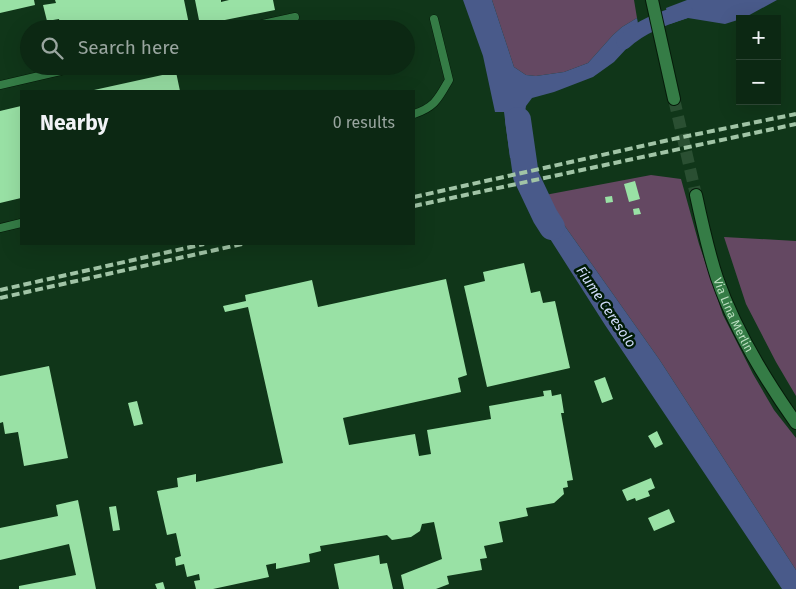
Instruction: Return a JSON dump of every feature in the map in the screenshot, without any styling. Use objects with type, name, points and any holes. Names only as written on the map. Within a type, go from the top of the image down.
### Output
[{"type":"main road","points":[[653,4],[674,98]]},
{"type":"main road","name":"Via Lina Merlin","points":[[696,196],[717,277],[729,309],[761,371],[796,423]]},
{"type":"lane","points":[[281,20],[295,17]]},
{"type":"lane","points":[[415,114],[428,109],[438,98],[448,80],[434,20]]},
{"type":"lane","points":[[0,85],[43,75]]},
{"type":"lane","points":[[0,228],[20,223]]},
{"type":"shaded area","points":[[492,0],[634,0],[637,18],[613,35],[588,63],[564,72],[536,76],[526,75],[514,67]]},
{"type":"shaded area","points":[[651,175],[681,179],[699,244],[723,315],[774,410],[796,438],[796,570],[659,359],[557,215],[545,195]]},
{"type":"shaded area","points":[[724,237],[796,241],[796,396],[746,304]]},
{"type":"water","points":[[463,0],[492,0],[514,67],[526,75],[536,76],[564,72],[588,63],[613,35],[637,18],[640,34],[614,62],[593,77],[532,98],[526,106],[525,112],[532,153],[510,158],[504,112],[495,112],[483,56]]},
{"type":"water","points":[[687,0],[777,0],[750,15],[736,15],[736,21],[725,24],[688,18],[670,24],[666,8]]},
{"type":"water","points":[[545,195],[557,215],[659,359],[796,570],[796,589],[782,589],[605,325],[524,198]]},
{"type":"building","points":[[0,0],[34,0],[35,5],[0,13]]},
{"type":"building","points":[[55,0],[184,0],[188,20],[47,20],[43,5],[56,3]]},
{"type":"building","points":[[195,0],[221,0],[221,2],[229,0],[273,0],[275,10],[225,20],[199,20]]},
{"type":"building","points":[[162,75],[177,75],[180,90],[94,90]]},
{"type":"building","points":[[20,106],[20,198],[0,203],[0,111]]},
{"type":"building","points":[[635,181],[640,199],[629,202],[624,184]]},
{"type":"building","points":[[612,196],[613,202],[606,203],[605,197]]},
{"type":"building","points":[[639,208],[641,214],[634,215],[633,209]]},
{"type":"building","points":[[524,263],[531,293],[540,291],[543,303],[555,301],[570,368],[487,387],[464,286],[485,281],[483,272]]},
{"type":"building","points":[[446,279],[467,375],[458,378],[461,392],[343,418],[349,445],[415,434],[419,456],[431,454],[427,430],[491,419],[489,406],[544,396],[543,391],[551,390],[552,396],[561,394],[564,413],[561,413],[573,480],[567,481],[568,487],[563,488],[564,494],[554,503],[526,508],[528,516],[499,522],[503,542],[484,546],[487,558],[480,559],[482,570],[447,576],[449,584],[436,589],[404,589],[401,575],[442,559],[434,522],[422,524],[420,531],[411,537],[392,540],[387,535],[320,546],[321,551],[309,554],[310,562],[276,569],[276,563],[266,565],[269,577],[213,589],[196,589],[194,581],[200,580],[199,574],[187,577],[184,564],[176,566],[175,558],[181,556],[176,533],[167,535],[157,491],[178,487],[177,478],[196,474],[196,482],[283,463],[248,307],[225,312],[223,306],[246,301],[245,295],[312,280],[318,307]]},
{"type":"building","points":[[49,366],[68,458],[24,466],[18,432],[5,434],[3,422],[0,423],[0,376]]},
{"type":"building","points":[[605,377],[613,399],[602,403],[594,381]]},
{"type":"building","points":[[137,401],[143,424],[134,426],[128,403]]},
{"type":"building","points":[[657,431],[663,444],[655,448],[648,436]]},
{"type":"building","points":[[651,478],[655,488],[648,491],[650,496],[636,501],[635,498],[627,501],[622,490]]},
{"type":"building","points":[[78,500],[96,589],[19,589],[19,586],[76,575],[69,544],[0,560],[0,528],[58,516],[56,505]]},
{"type":"building","points":[[116,506],[120,530],[113,531],[109,507]]},
{"type":"building","points":[[669,509],[675,522],[654,531],[648,518]]},
{"type":"building","points":[[379,555],[380,564],[387,563],[393,589],[339,589],[334,564]]},
{"type":"building","points":[[163,582],[165,589],[157,589],[155,584]]},
{"type":"waterway","points":[[624,42],[645,27],[685,11]]},
{"type":"waterway","name":"Fiume Ceresolo","points":[[518,120],[526,176],[552,227]]},
{"type":"tunnel","points":[[674,99],[696,195]]},
{"type":"railway","points":[[415,197],[678,138],[796,114]]},
{"type":"railway","points":[[415,206],[796,124]]},
{"type":"railway","points":[[0,290],[200,245]]},
{"type":"railway","points":[[0,298],[238,245]]}]
